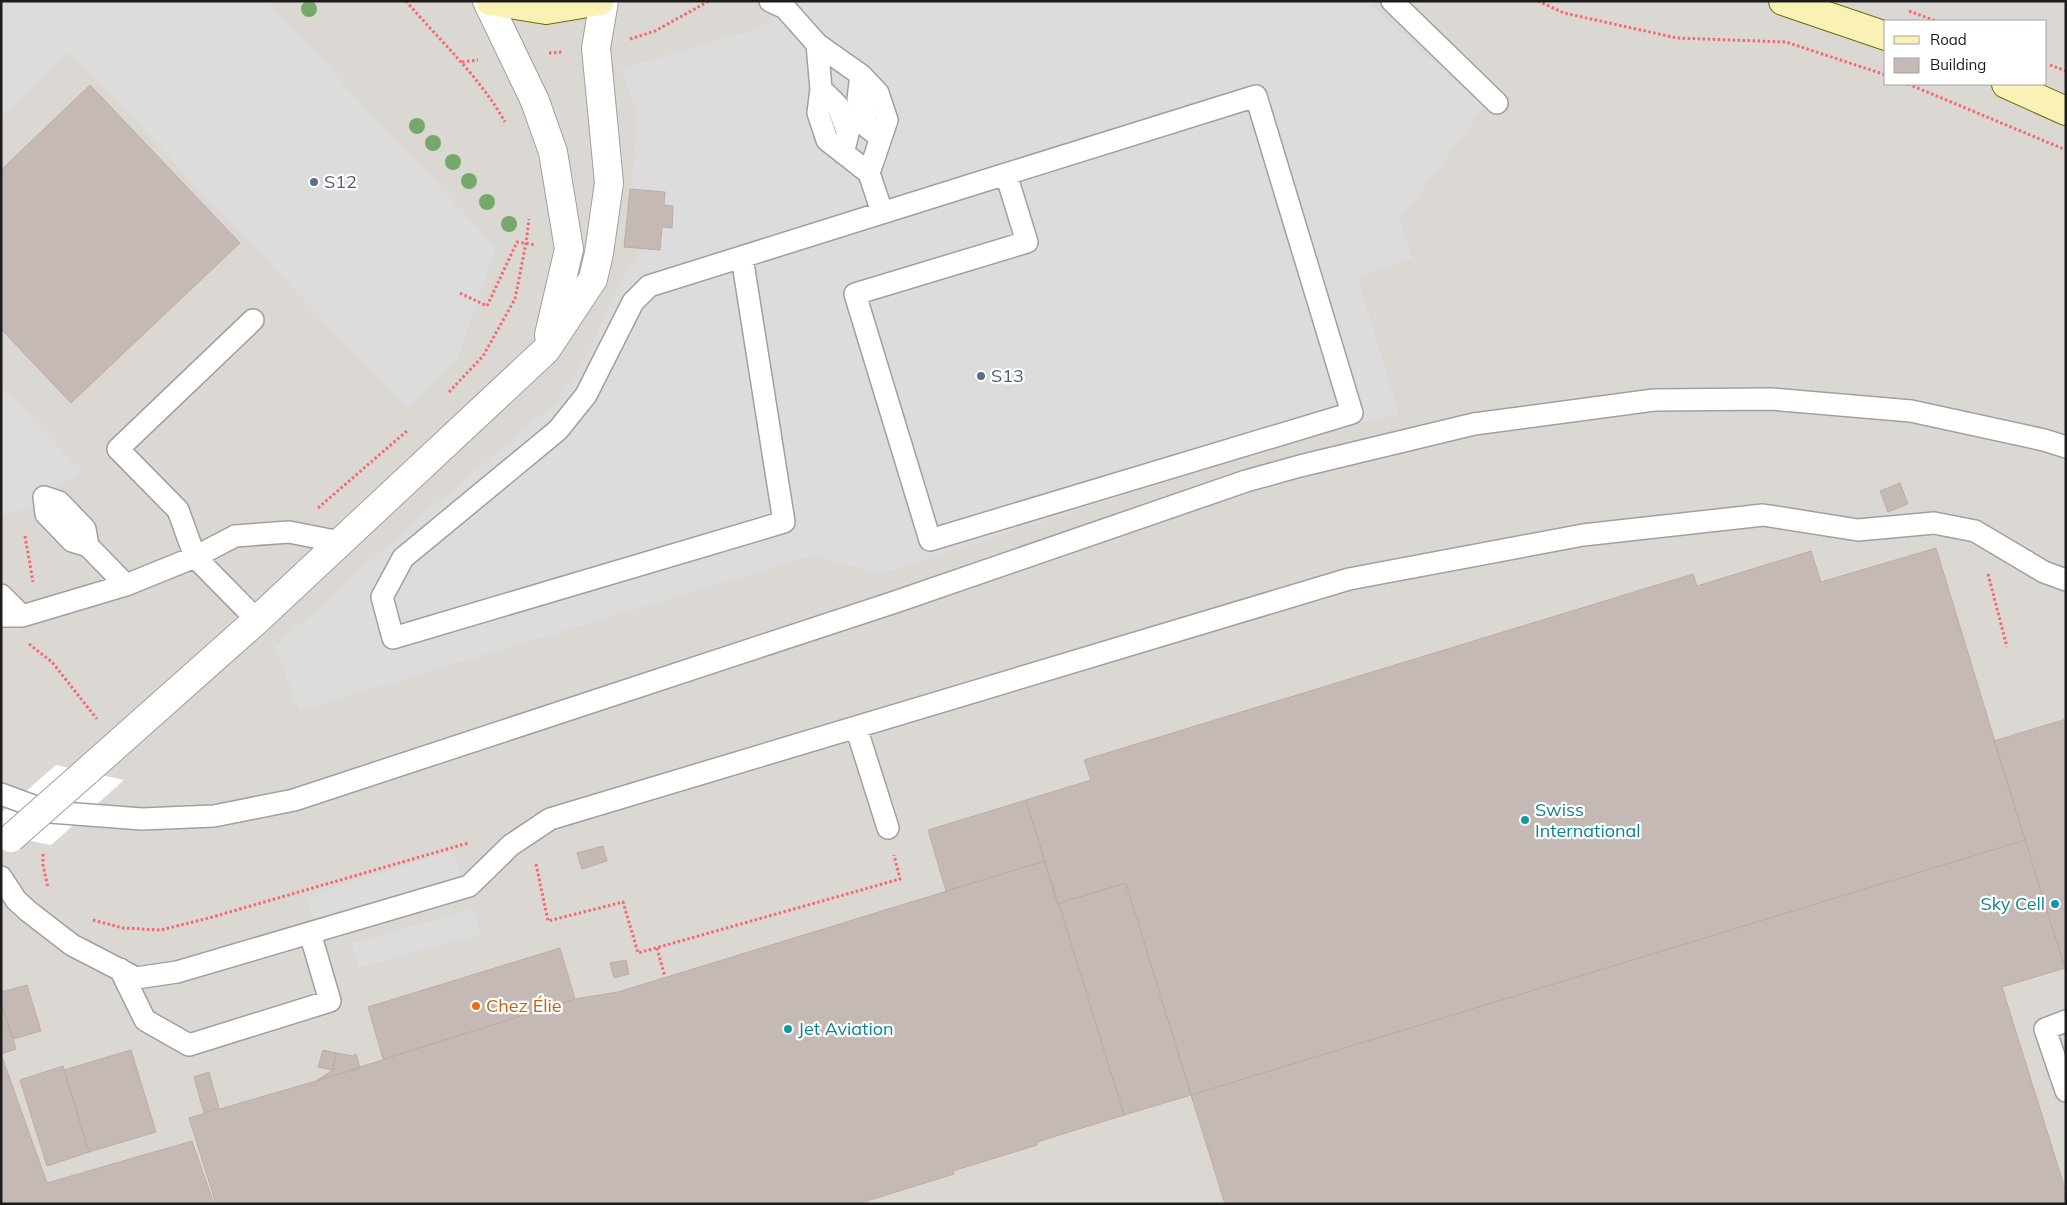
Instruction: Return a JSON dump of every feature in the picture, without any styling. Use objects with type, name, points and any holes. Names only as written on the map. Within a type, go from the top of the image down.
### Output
[{"type":"main road","points":[[489,1],[546,10],[600,1]]},
{"type":"main road","points":[[1782,1],[1884,35]]},
{"type":"main road","points":[[2008,85],[2066,111]]},
{"type":"street","points":[[489,1],[535,102],[554,162],[569,249],[546,350]]},
{"type":"street","points":[[6,842],[257,620],[546,350],[593,279],[599,253],[609,183],[596,48],[604,1]]},
{"type":"lane","points":[[770,1],[785,8],[817,44],[861,75],[878,93],[887,120],[869,173]]},
{"type":"lane","points":[[1392,1],[1497,103]]},
{"type":"lane","points":[[817,44],[821,89],[818,113],[827,140],[869,173],[882,212]]},
{"type":"lane","points":[[742,256],[784,522],[393,638],[382,597],[403,558],[558,430],[586,395],[633,302],[649,286],[742,256],[882,212],[1256,96],[1352,413],[930,540],[855,294],[1027,242],[1006,174]]},
{"type":"lane","points":[[252,320],[118,449],[178,510],[195,557],[257,620]]},
{"type":"lane","points":[[1,794],[50,812],[142,819],[214,816],[294,800],[895,602],[1246,481],[1474,424],[1654,400],[1771,399],[1911,411],[2044,440],[2066,447]]},
{"type":"lane","points":[[44,498],[59,502],[85,530],[88,546],[126,585]]},
{"type":"lane","points":[[1,877],[16,900],[72,945],[136,978],[177,972],[469,886],[511,845],[550,820],[1349,579],[1583,536],[1763,515],[1858,530],[1934,523],[1975,531],[2044,572],[2066,580]]},
{"type":"lane","points":[[1,594],[11,616],[126,585],[195,557],[235,536],[289,532],[340,542]]},
{"type":"lane","points":[[856,727],[888,828]]},
{"type":"lane","points":[[120,970],[144,1020],[189,1045],[330,1001],[310,933]]},
{"type":"lane","points":[[2066,1021],[2045,1029],[2066,1091]]},
{"type":"path","points":[[406,1],[494,103],[507,125]]},
{"type":"path","points":[[1538,1],[1564,13],[1678,38],[1786,42],[1884,74]]},
{"type":"path","points":[[2047,63],[2066,71]]},
{"type":"path","points":[[1910,85],[2066,150]]},
{"type":"path","points":[[449,392],[483,356],[515,299],[526,244],[529,217]]},
{"type":"path","points":[[289,532],[413,426]]},
{"type":"path","points":[[24,532],[34,588],[11,616],[12,631],[52,662],[118,744]]},
{"type":"path","points":[[1987,570],[2007,647]]},
{"type":"path","points":[[90,919],[123,928],[162,930],[496,835],[537,865],[548,920],[623,902],[638,954],[900,879],[888,828]]},
{"type":"path","points":[[43,851],[43,865],[48,890]]},
{"type":"path","points":[[657,948],[665,977]]},
{"type":"shaded area","points":[[1,1],[2066,1],[2066,1204],[1,1204]]},
{"type":"shaded area","name":"S12","points":[[1,1],[266,1],[496,247],[457,361],[407,409],[70,52],[1,116]]},
{"type":"shaded area","name":"S13","points":[[805,1],[1366,1],[1484,107],[1400,219],[1412,259],[1357,276],[1399,414],[1334,430],[1247,456],[879,574],[814,555],[299,711],[275,647],[412,524],[559,400],[589,352],[613,296],[642,248],[660,250],[662,227],[672,228],[673,206],[664,205],[665,192],[630,189],[635,150],[636,109],[621,69],[753,30]]},
{"type":"shaded area","points":[[1,387],[81,470],[31,508],[1,515]]},
{"type":"shaded area","points":[[453,851],[461,875],[314,920],[306,896]]},
{"type":"shaded area","points":[[473,909],[480,934],[358,968],[352,943]]},
{"type":"pier","points":[[56,765],[124,780],[51,845],[1,835],[1,813]]},
{"type":"building","points":[[90,85],[240,243],[71,403],[1,329],[1,170]]},
{"type":"building","points":[[630,189],[665,192],[664,205],[673,206],[672,228],[662,227],[660,250],[624,247]]},
{"type":"building","points":[[1900,483],[1908,504],[1888,512],[1880,491]]},
{"type":"building","name":"Swiss International","points":[[1936,548],[2025,840],[1191,1095],[1126,883],[1057,904],[1026,800],[1091,780],[1084,760],[1693,574],[1697,586],[1811,551],[1821,582]]},
{"type":"building","name":"Sky Cell","points":[[2066,719],[2066,968],[2065,968],[1994,741]]},
{"type":"building","points":[[1026,800],[1045,861],[946,891],[928,830]]},
{"type":"building","points":[[2025,840],[2065,968],[2002,987],[2066,1192],[2066,1204],[1225,1204],[1191,1095]]},
{"type":"building","points":[[603,846],[607,861],[582,869],[577,853]]},
{"type":"building","name":"Jet Aviation","points":[[1045,861],[1124,1115],[953,1171],[954,1174],[857,1204],[216,1204],[189,1118],[316,1081],[575,999],[618,992]]},
{"type":"building","points":[[1126,883],[1191,1095],[1124,1115],[1059,903]]},
{"type":"building","points":[[560,948],[575,999],[383,1059],[368,1007]]},
{"type":"building","points":[[626,960],[629,974],[614,978],[610,963]]},
{"type":"building","points":[[27,985],[41,1031],[13,1039],[1,1002],[1,992]]},
{"type":"building","points":[[1,1002],[16,1049],[1,1054]]},
{"type":"building","points":[[131,1050],[156,1132],[89,1152],[64,1070]]},
{"type":"building","points":[[323,1050],[336,1053],[333,1070],[318,1067]]},
{"type":"building","points":[[336,1053],[353,1056],[356,1054],[360,1068],[316,1081],[333,1070]]},
{"type":"building","points":[[1,1054],[47,1183],[192,1141],[214,1204],[1,1204]]},
{"type":"building","points":[[63,1066],[89,1152],[47,1166],[20,1080]]},
{"type":"building","points":[[209,1072],[219,1108],[204,1113],[194,1077]]},
{"type":"place","name":"S12","points":[[314,182]]},
{"type":"place","name":"S13","points":[[981,376]]},
{"type":"place","name":"Swiss International","points":[[1525,820]]},
{"type":"place","name":"Sky Cell","points":[[2055,904]]},
{"type":"place","name":"Chez Élie","points":[[476,1006]]},
{"type":"place","name":"Jet Aviation","points":[[788,1029]]}]
